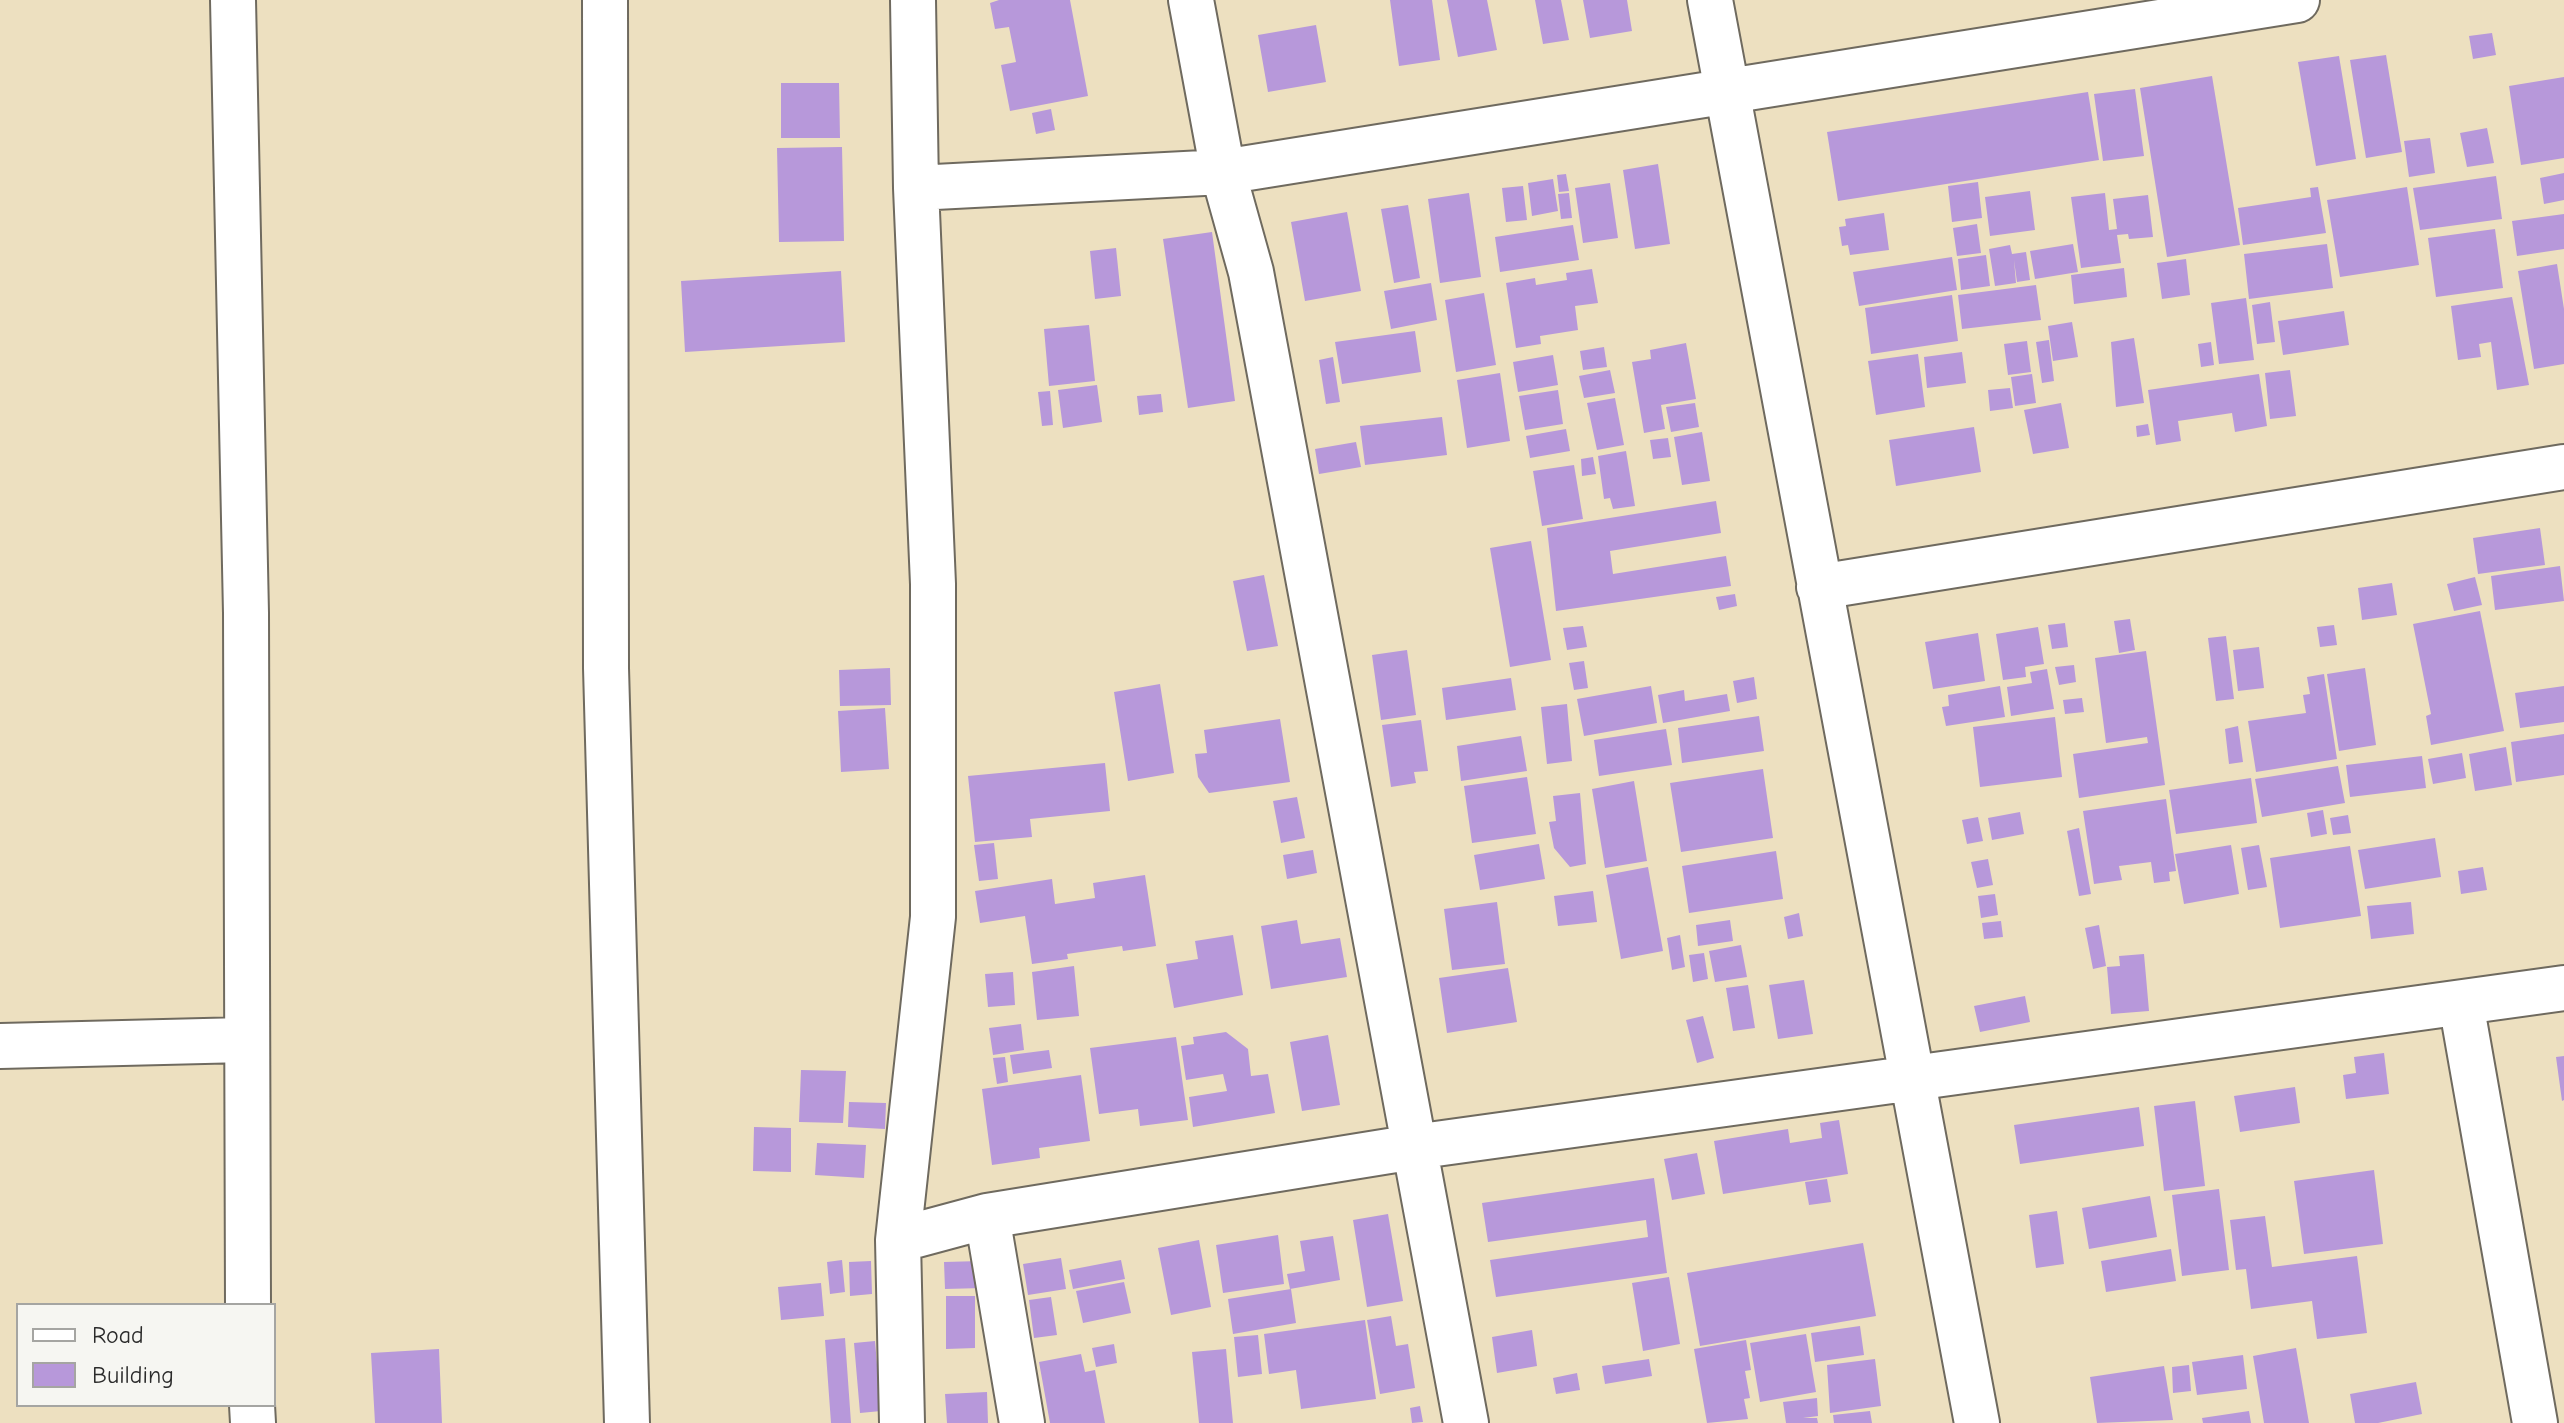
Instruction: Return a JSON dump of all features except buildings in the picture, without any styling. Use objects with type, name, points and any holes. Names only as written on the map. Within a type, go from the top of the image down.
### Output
[{"type":"street","points":[[233,0],[246,613],[248,1303]]},
{"type":"street","points":[[605,0],[606,668],[627,1423]]},
{"type":"street","points":[[902,1423],[898,1240],[933,917],[933,584],[916,188],[913,0]]},
{"type":"street","points":[[1191,0],[1223,172],[1251,272],[1466,1423]]},
{"type":"street","points":[[1710,0],[1910,1079],[1977,1423]]},
{"type":"street","points":[[916,188],[1223,172],[2273,2]]},
{"type":"street","points":[[1819,587],[2564,467]]},
{"type":"street","points":[[898,1240],[987,1216],[1414,1147],[2564,988]]},
{"type":"street","points":[[2461,1003],[2535,1423]]},
{"type":"street","points":[[0,1046],[245,1040]]},
{"type":"street","points":[[987,1216],[1022,1423]]}]
